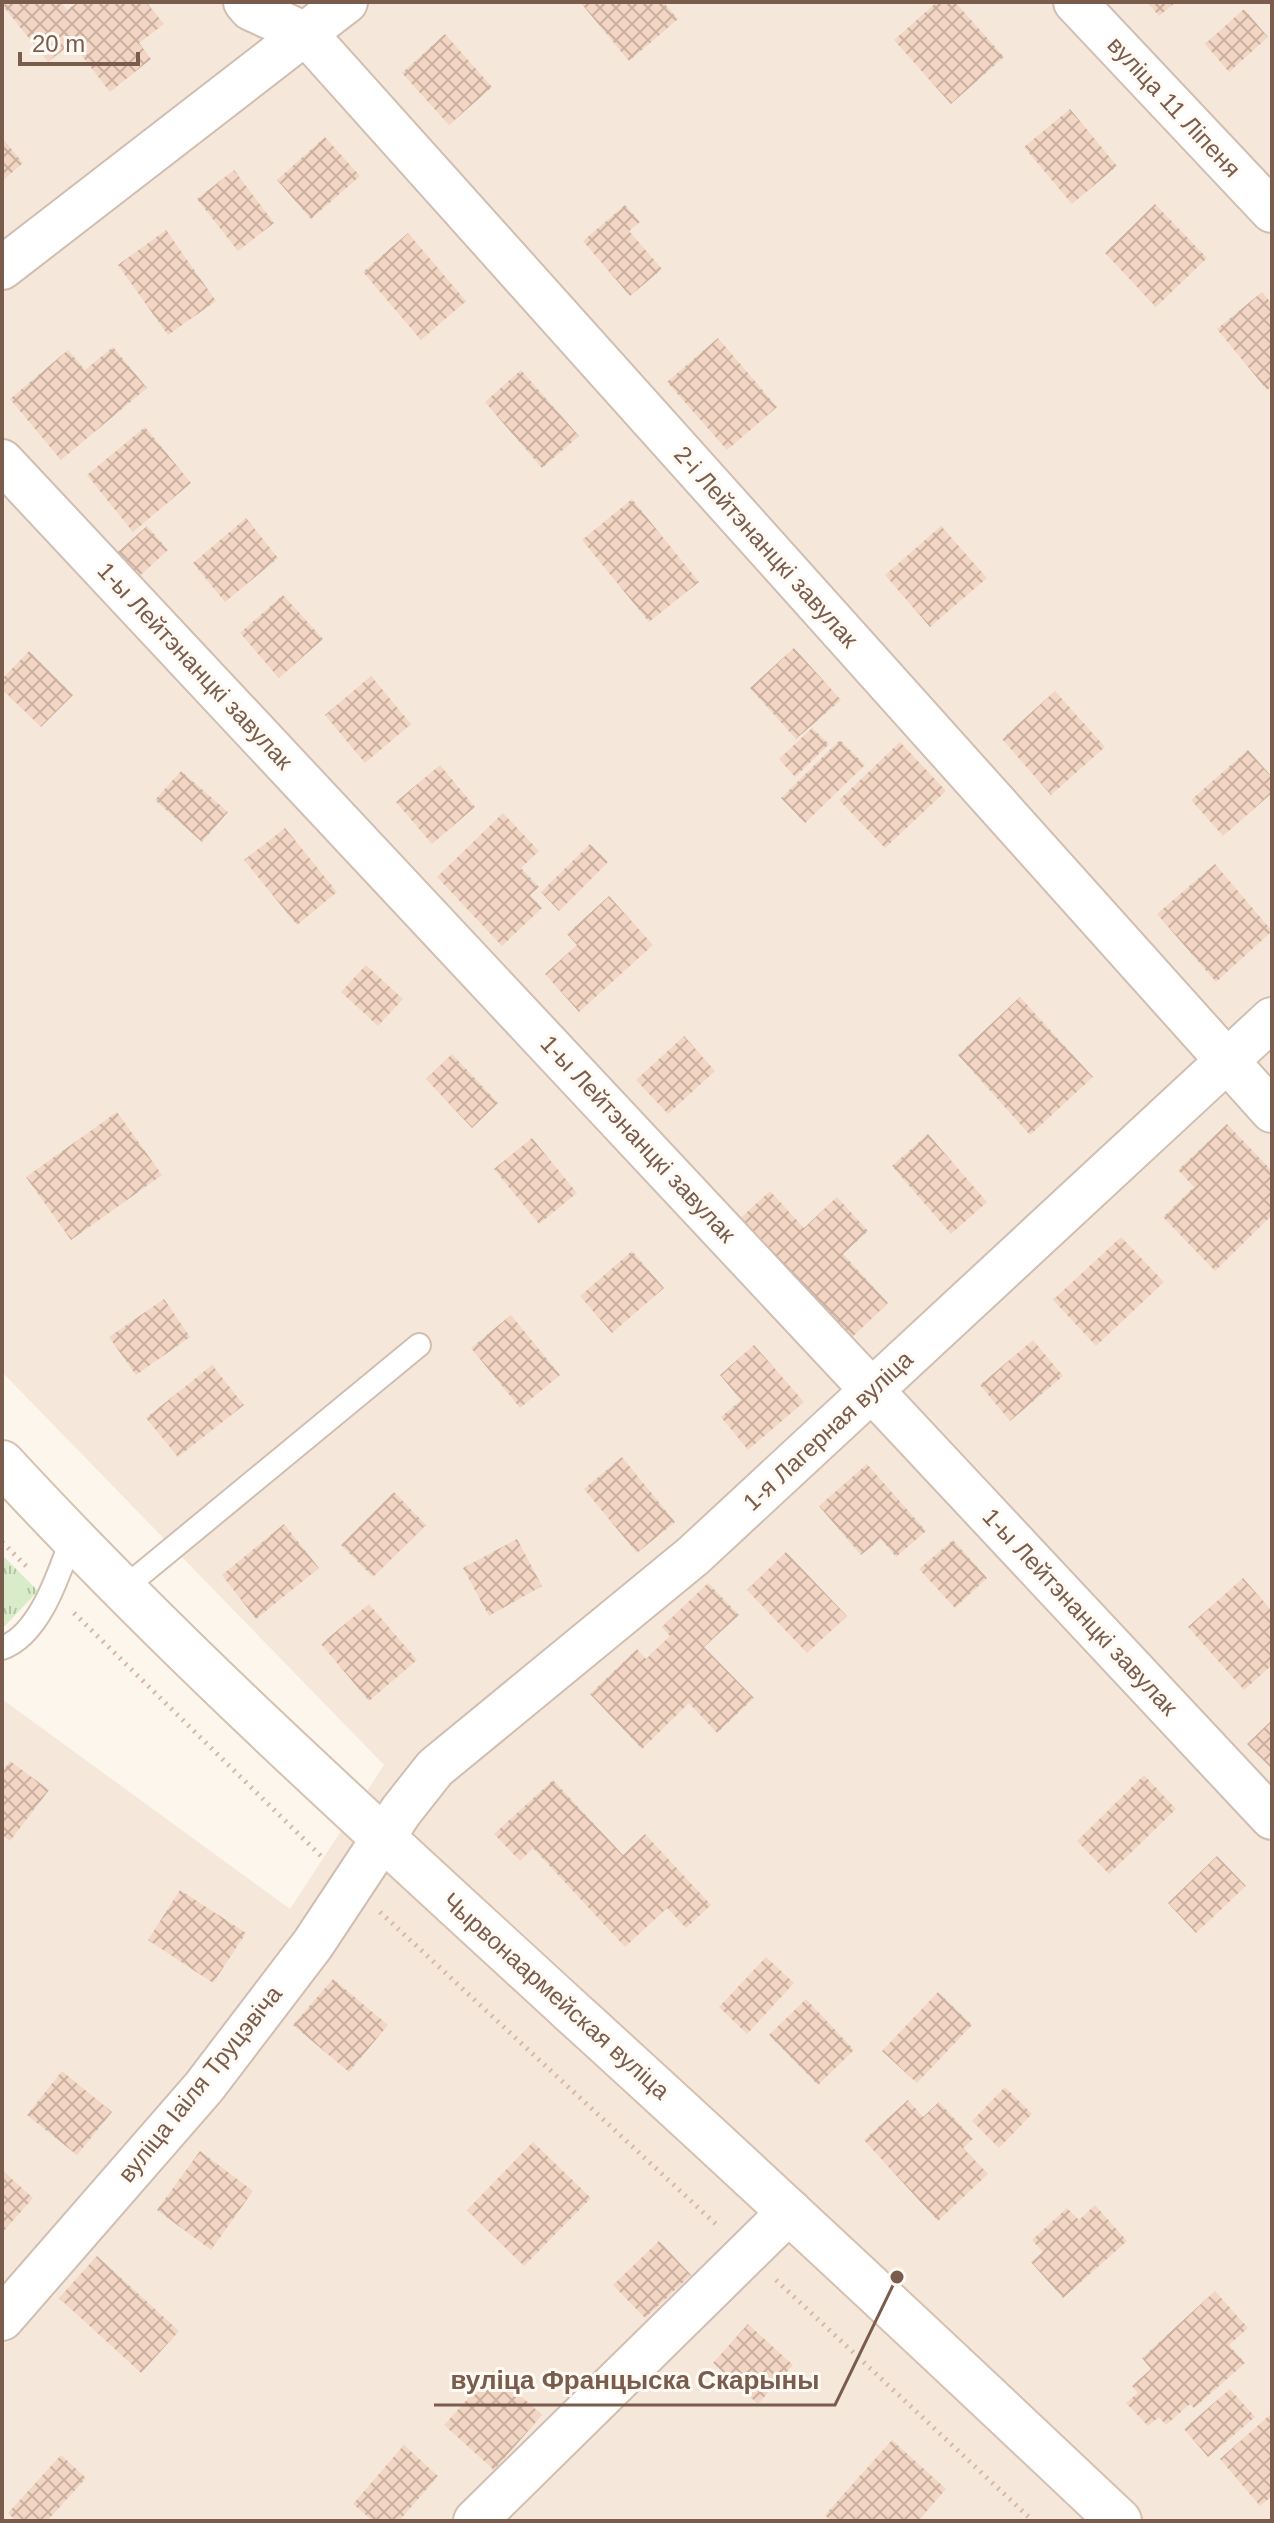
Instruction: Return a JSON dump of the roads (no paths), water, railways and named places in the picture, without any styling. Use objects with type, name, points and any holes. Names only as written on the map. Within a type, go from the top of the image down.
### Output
[{"type":"main road","name":"Чырвонаармейская вуліца","points":[[2,1463],[123,1589],[384,1839],[790,2211],[1119,2521]]},
{"type":"street","name":"2-і Лейтэнанцкі завулак","points":[[245,2],[251,9],[306,34],[1225,1063],[1272,1111]]},
{"type":"street","points":[[2,268],[346,2]]},
{"type":"street","name":"вуліца 11 Ліпеня","points":[[1075,2],[1272,211]]},
{"type":"street","name":"1-ы Лейтэнанцкі завулак","points":[[2,461],[1272,1818]]},
{"type":"street","name":"1-я Лагерная вуліца","points":[[384,1839],[435,1768],[693,1556],[1272,1019]]},
{"type":"street","name":"вуліца Іаіля Труцэвіча","points":[[2,2319],[204,2087],[353,1887],[384,1839]]},
{"type":"street","points":[[475,2521],[790,2211]]},
{"type":"lane","points":[[123,1589],[419,1345]]},
{"type":"lane","points":[[2,1648],[15,1644],[52,1592],[72,1538]]},
{"type":"place","name":"вуліца Францыска Скарыны","points":[[897,2277]]}]
